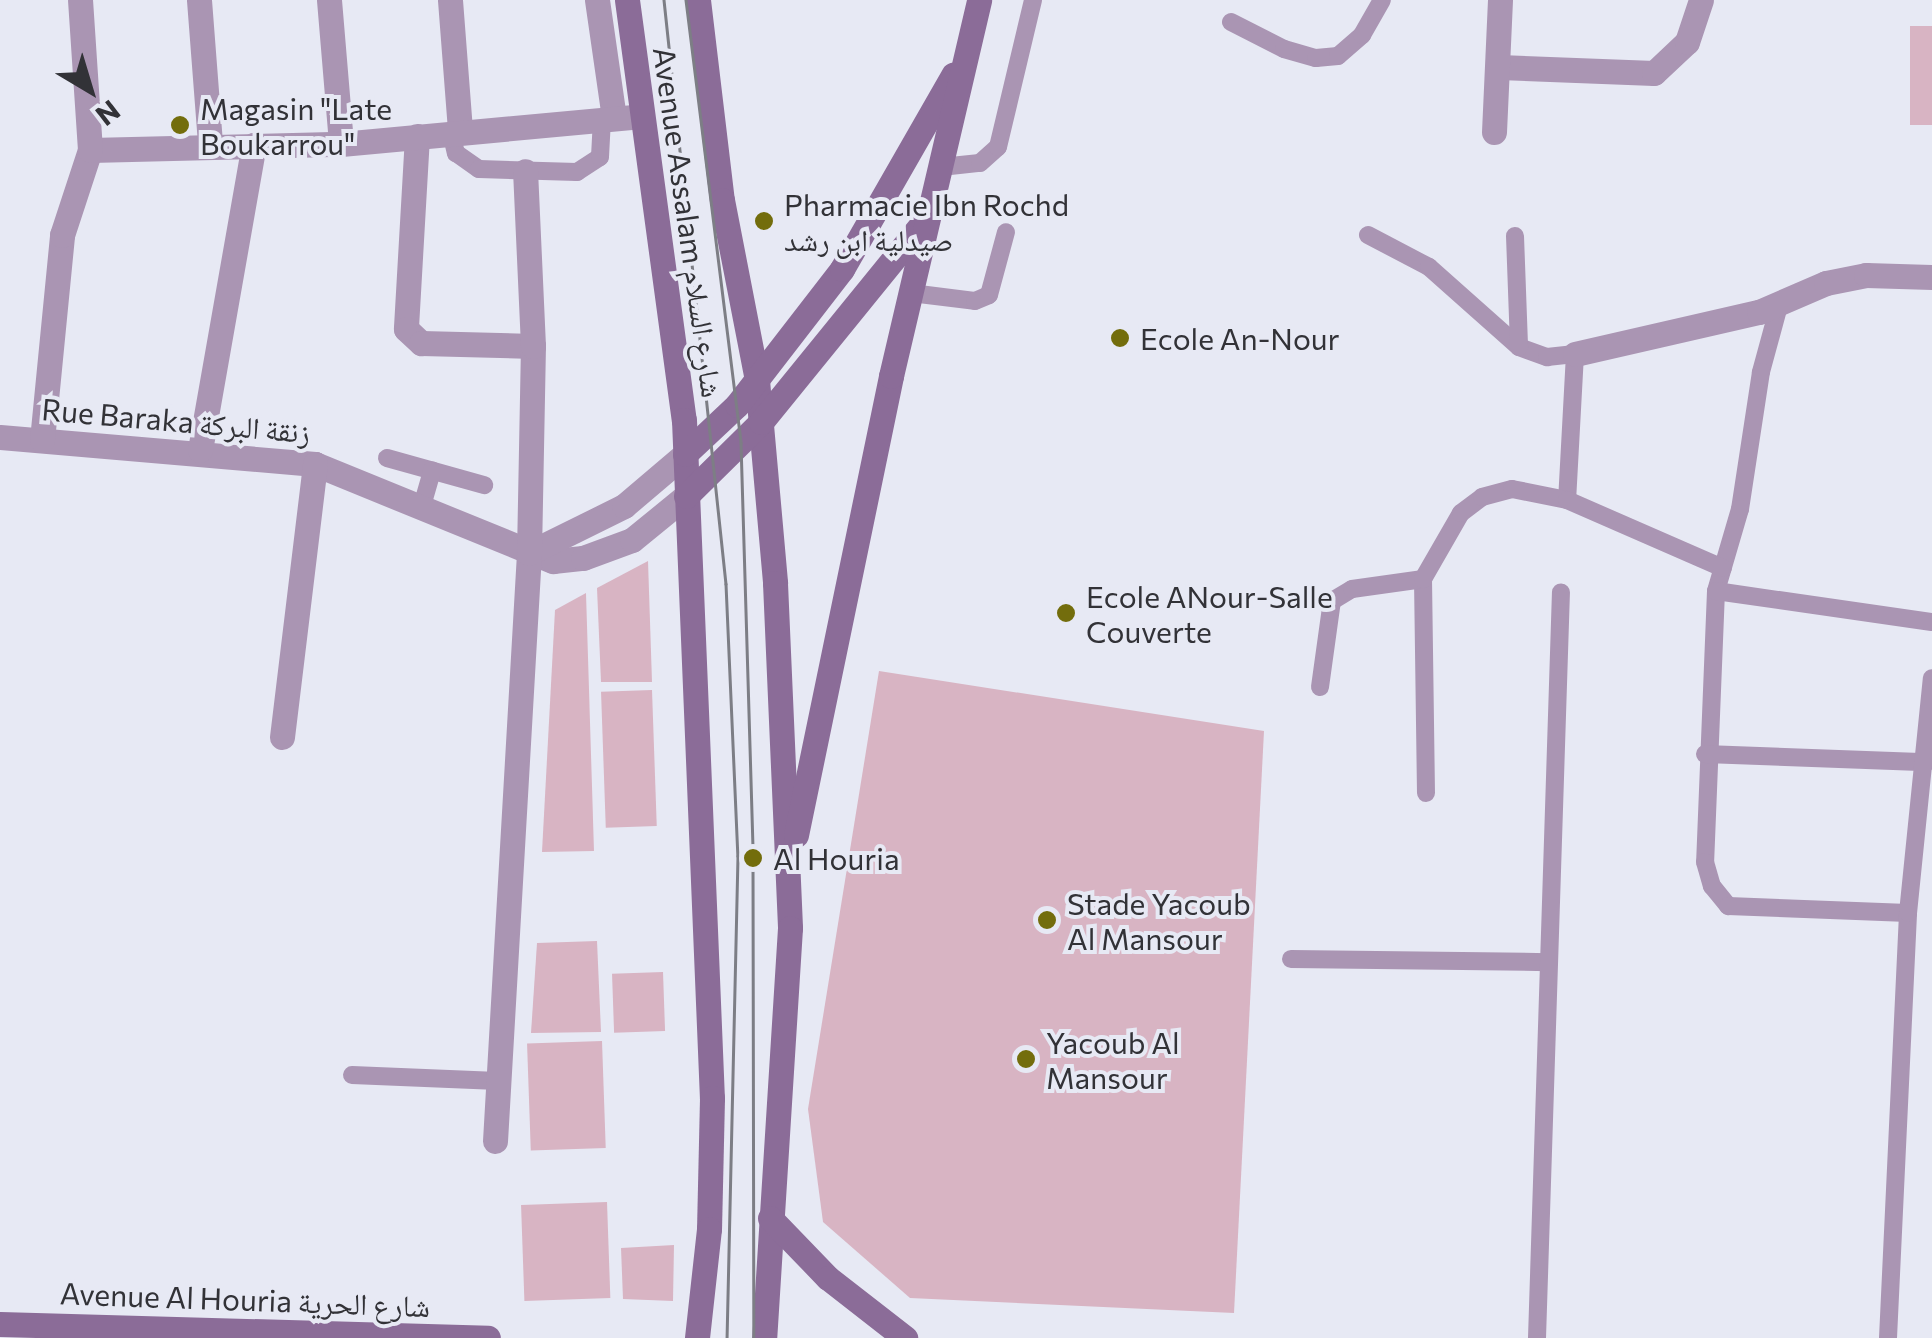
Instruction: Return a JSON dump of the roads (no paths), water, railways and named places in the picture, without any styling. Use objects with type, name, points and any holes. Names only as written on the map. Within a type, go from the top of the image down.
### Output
[{"type":"main road","name":"Avenue Assalam شارع السلام","points":[[628,0],[685,454],[712,1098],[709,1229],[696,1338]]},
{"type":"main road","name":"Avenue Assalam شارع السلام","points":[[698,0],[722,200],[757,380],[788,874]]},
{"type":"main road","points":[[764,1338],[788,874],[911,293],[979,0]]},
{"type":"main road","points":[[685,454],[757,380],[842,269],[968,49]]},
{"type":"main road","points":[[686,496],[761,422],[930,214]]},
{"type":"main road","points":[[770,1218],[839,1288],[906,1338]]},
{"type":"main road","name":"Avenue Al Houria شارع الحرية","points":[[0,1324],[488,1338]]},
{"type":"street","points":[[42,440],[62,236],[90,150],[80,0]]},
{"type":"street","points":[[199,0],[210,144]]},
{"type":"street","points":[[329,0],[340,144]]},
{"type":"street","points":[[450,0],[456,132]]},
{"type":"street","points":[[597,0],[608,118]]},
{"type":"street","points":[[1494,132],[1500,0]]},
{"type":"street","points":[[1499,67],[1654,74],[1688,42],[1700,0]]},
{"type":"street","points":[[90,150],[210,144],[340,144],[642,116]]},
{"type":"street","points":[[417,136],[406,330],[428,344],[533,346]]},
{"type":"street","points":[[200,450],[254,146]]},
{"type":"street","points":[[495,1141],[529,553],[533,346],[525,172]]},
{"type":"street","points":[[1575,354],[1780,302],[1866,275],[1932,277]]},
{"type":"street","name":"Rue Baraka زنقة البركة","points":[[0,437],[200,450],[315,464],[529,553],[567,561],[632,540],[686,496]]},
{"type":"street","points":[[529,553],[624,506],[685,454]]},
{"type":"street","points":[[282,737],[315,464]]},
{"type":"lane","points":[[941,166],[980,163],[998,147],[1032,0]]},
{"type":"lane","points":[[1231,22],[1284,49],[1338,56],[1362,35],[1382,0]]},
{"type":"lane","points":[[456,132],[456,153],[470,166],[525,172],[590,168],[602,150],[608,118]]},
{"type":"lane","points":[[911,293],[975,301],[989,295],[1006,232]]},
{"type":"lane","points":[[1368,235],[1430,267],[1519,347],[1547,356],[1575,354],[1566,500]]},
{"type":"lane","points":[[1515,236],[1519,347]]},
{"type":"lane","points":[[1780,302],[1716,591],[1705,754],[1705,862],[1712,886],[1728,906],[1908,913]]},
{"type":"lane","points":[[388,458],[484,485]]},
{"type":"lane","points":[[422,506],[432,470]]},
{"type":"lane","points":[[1426,793],[1423,579],[1461,513],[1482,498],[1512,490],[1566,500],[1723,568]]},
{"type":"lane","points":[[1320,688],[1332,601],[1352,589],[1423,579]]},
{"type":"lane","points":[[1716,591],[1932,622]]},
{"type":"lane","points":[[1537,1338],[1561,592]]},
{"type":"lane","points":[[1888,1338],[1908,913],[1927,762],[1932,678]]},
{"type":"lane","points":[[1705,754],[1927,762]]},
{"type":"lane","points":[[1291,959],[1550,962]]},
{"type":"lane","points":[[352,1075],[498,1081]]},
{"type":"tram line","points":[[664,0],[726,584],[738,856],[727,1338]]},
{"type":"tram line","points":[[686,0],[741,443],[753,858],[754,1338]]},
{"type":"place","name":"Magasin \"Late Boukarrou\"","points":[[180,125]]},
{"type":"place","name":"Pharmacie Ibn Rochd صيدلية ابن رشد","points":[[764,221]]},
{"type":"place","name":"Ecole An-Nour","points":[[1120,338]]},
{"type":"place","name":"Ecole ANour-Salle Couverte","points":[[1066,613]]},
{"type":"place","name":"Al Houria","points":[[753,858]]},
{"type":"place","name":"Stade Yacoub Al Mansour","points":[[1047,920]]},
{"type":"place","name":"Yacoub Al Mansour","points":[[1026,1059]]}]
